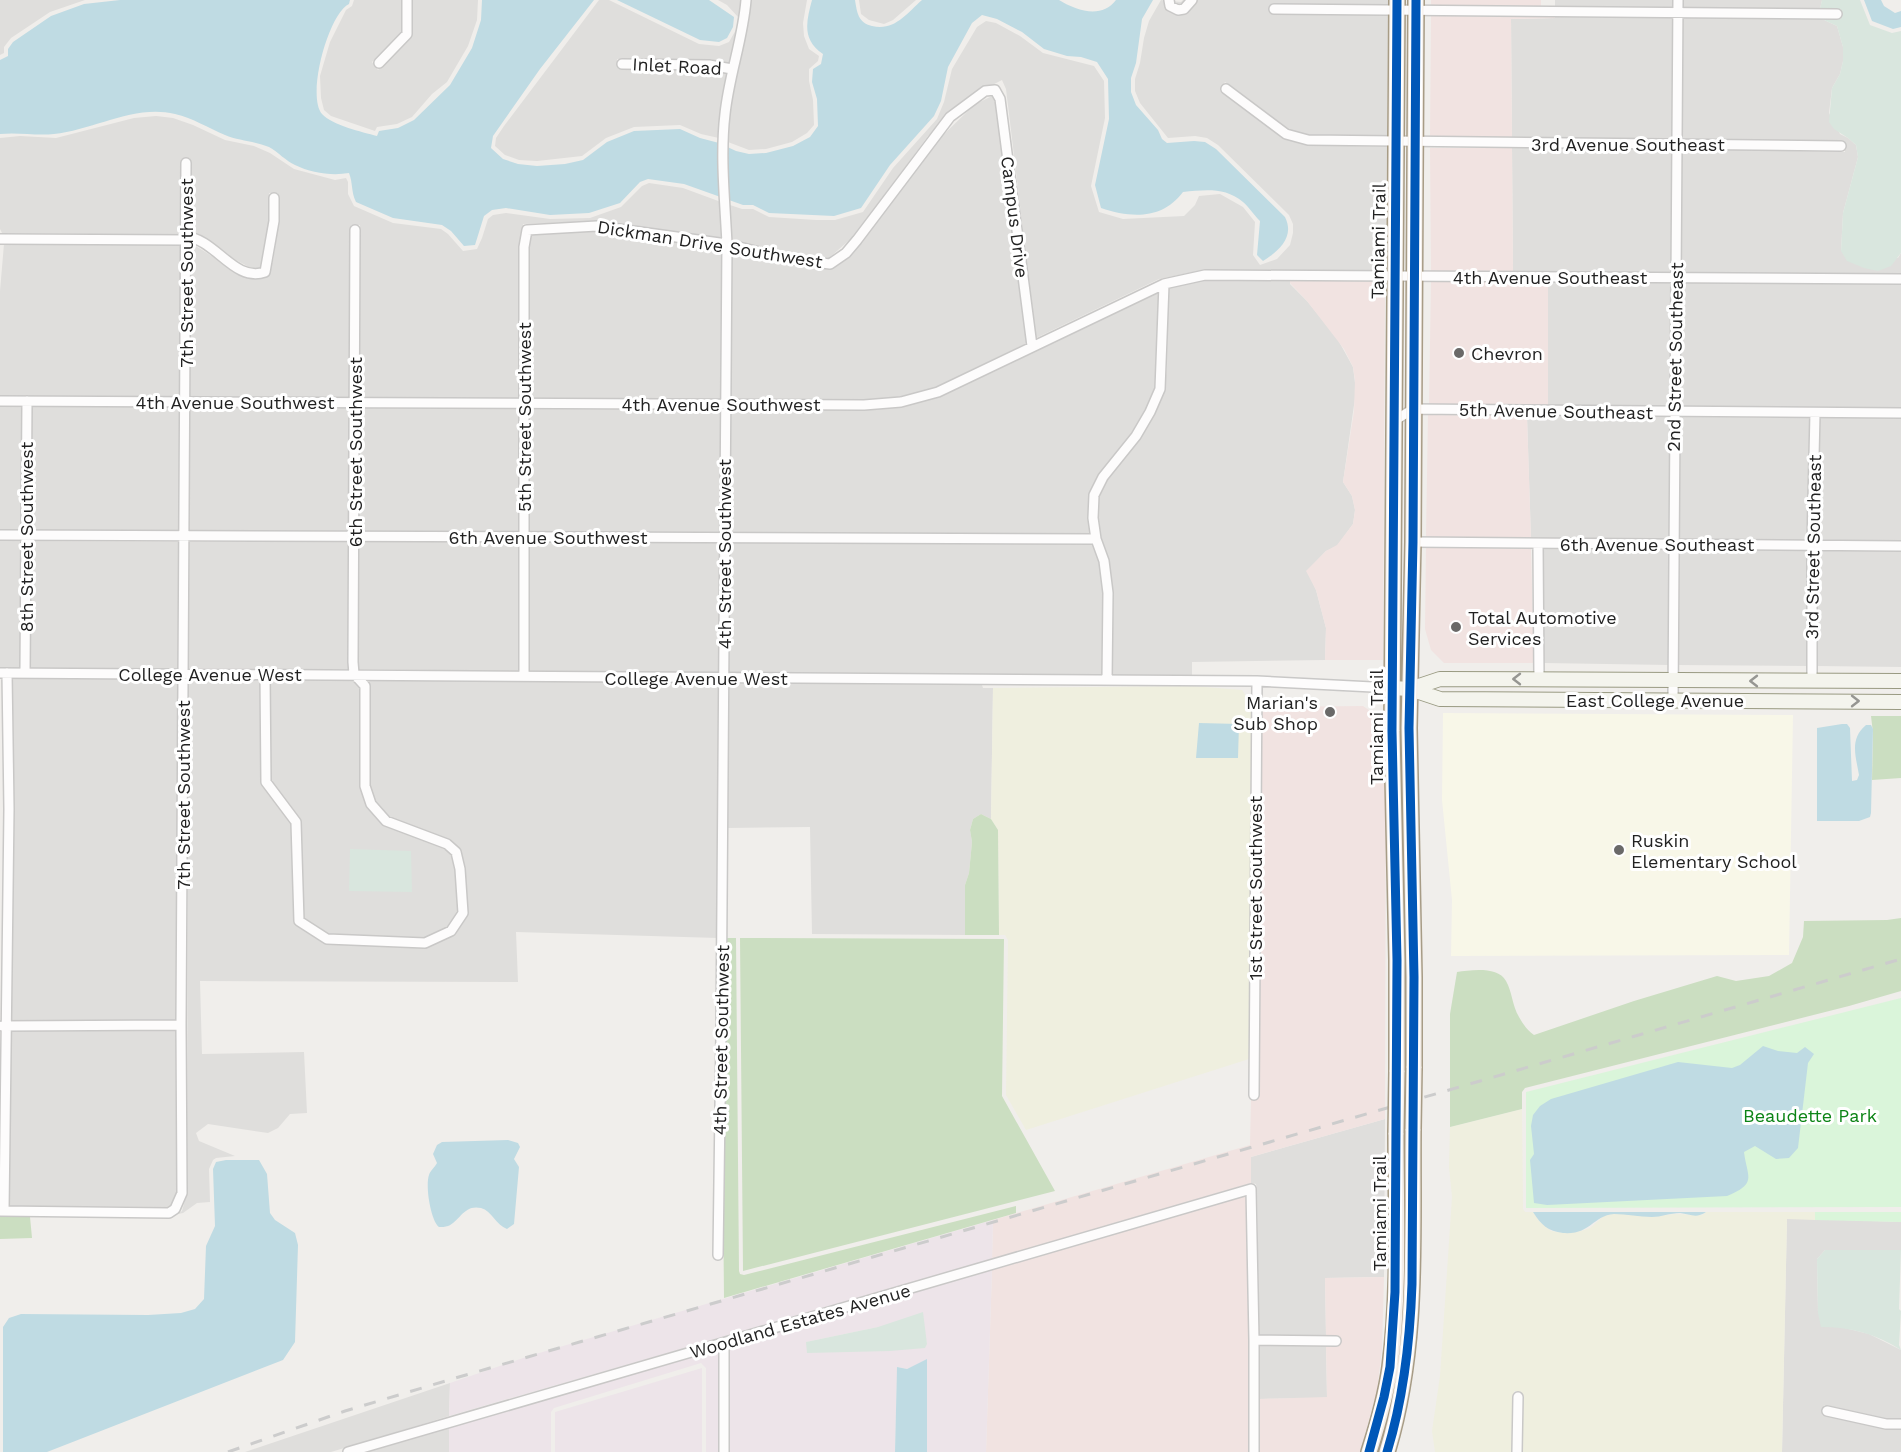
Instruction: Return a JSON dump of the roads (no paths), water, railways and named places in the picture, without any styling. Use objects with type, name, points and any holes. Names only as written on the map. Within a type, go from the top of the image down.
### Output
[{"type":"main road","name":"Tamiami Trail","points":[[1369,1452],[1384,1397],[1394,1327],[1397,1072],[1392,688],[1397,5]]},
{"type":"main road","name":"Tamiami Trail","points":[[1387,1452],[1400,1400],[1411,1327],[1414,1068],[1410,689],[1416,5]]},
{"type":"main road","points":[[1394,521],[1406,540],[1413,542]]},
{"type":"main road","name":"East College Avenue","points":[[1410,689],[1440,679],[1901,681]]},
{"type":"main road","name":"East College Avenue","points":[[1392,688],[1410,689],[1440,699],[1901,702]]},
{"type":"street","points":[[379,63],[407,34],[407,0]]},
{"type":"street","name":"4th Street Southwest","points":[[718,1255],[727,244],[724,130],[728,86],[745,20],[746,0]]},
{"type":"street","points":[[1169,0],[1170,6],[1178,10],[1184,9],[1192,0]]},
{"type":"street","points":[[1545,0],[1545,12]]},
{"type":"street","name":"2nd Street Southeast","points":[[1673,700],[1678,0]]},
{"type":"street","points":[[1274,9],[1416,5],[1545,12],[1837,14]]},
{"type":"street","name":"Inlet Road","points":[[622,64],[709,65],[732,69]]},
{"type":"street","name":"3rd Avenue Southeast","points":[[1226,89],[1286,134],[1308,140],[1841,146]]},
{"type":"street","name":"Dickman Drive Southwest","points":[[527,230],[597,226],[727,244],[788,259],[830,264],[846,253],[857,240],[950,117],[985,91],[995,90]]},
{"type":"street","name":"Campus Drive","points":[[995,90],[1000,99],[1032,346]]},
{"type":"street","name":"7th Street Southwest","points":[[2,1211],[169,1213],[176,1209],[182,1193],[186,163]]},
{"type":"street","points":[[0,239],[198,239],[247,272],[259,274],[265,272],[269,260],[274,221],[274,198]]},
{"type":"street","name":"6th Street Southwest","points":[[354,674],[355,230]]},
{"type":"street","name":"5th Street Southwest","points":[[524,676],[524,247],[527,230]]},
{"type":"street","name":"4th Avenue Southwest","points":[[0,401],[725,405],[864,405],[901,402],[938,392],[1164,284],[1205,275],[1414,277]]},
{"type":"street","name":"4th Avenue Southeast","points":[[1414,277],[1901,279]]},
{"type":"street","points":[[1107,680],[1108,593],[1104,561],[1096,539],[1093,518],[1094,495],[1103,477],[1136,436],[1160,389],[1164,284]]},
{"type":"street","name":"8th Street Southwest","points":[[25,673],[27,401]]},
{"type":"street","points":[[1394,421],[1413,410]]},
{"type":"street","name":"5th Avenue Southeast","points":[[1413,410],[1901,413]]},
{"type":"street","name":"3rd Street Southeast","points":[[1812,681],[1815,413]]},
{"type":"street","name":"6th Avenue Southwest","points":[[0,535],[1096,539]]},
{"type":"street","name":"6th Avenue Southeast","points":[[1413,542],[1901,546]]},
{"type":"street","points":[[1538,544],[1539,679]]},
{"type":"street","points":[[2,1211],[4,673]]},
{"type":"street","name":"College Avenue West","points":[[4,673],[1257,681],[1392,688]]},
{"type":"street","points":[[265,675],[266,782],[296,822],[299,921],[327,939],[425,943],[451,931],[463,913],[460,869],[456,852],[447,844],[386,821],[371,804],[365,786],[365,686],[354,674]]},
{"type":"street","name":"1st Street Southwest","points":[[1254,1095],[1257,681]]},
{"type":"street","points":[[3,1026],[181,1025]]},
{"type":"street","name":"Woodland Estates Avenue","points":[[348,1452],[1251,1189],[1254,1340]]},
{"type":"street","points":[[1254,1452],[1254,1340],[1336,1341]]},
{"type":"street","points":[[724,1343],[724,1452]]},
{"type":"street","points":[[1518,1397],[1518,1452]]},
{"type":"street","points":[[1827,1411],[1886,1424],[1901,1424]]},
{"type":"water","points":[[120,0],[350,0],[334,22],[327,38],[318,73],[318,104],[322,114],[333,122],[377,136],[379,131],[398,128],[414,120],[450,85],[472,48],[481,20],[482,0],[594,0],[540,69],[493,136],[491,148],[503,159],[518,164],[537,166],[583,160],[607,142],[634,131],[680,129],[749,154],[766,153],[793,146],[810,137],[818,126],[817,99],[812,82],[813,69],[821,64],[823,54],[812,43],[807,30],[812,0],[855,0],[861,20],[867,25],[880,27],[894,24],[922,0],[1059,0],[1081,10],[1097,11],[1104,10],[1116,0],[1153,0],[1142,19],[1136,63],[1131,78],[1131,92],[1136,105],[1167,143],[1205,142],[1216,149],[1285,217],[1288,224],[1287,237],[1275,253],[1263,261],[1257,255],[1260,221],[1243,202],[1222,192],[1183,192],[1166,208],[1145,214],[1124,214],[1101,208],[1095,185],[1109,119],[1108,79],[1097,62],[1044,49],[1022,32],[997,19],[982,15],[972,23],[948,67],[941,101],[934,116],[890,165],[861,208],[834,216],[769,213],[753,205],[743,205],[684,184],[648,179],[640,182],[620,203],[589,213],[550,215],[506,208],[492,210],[484,216],[475,245],[464,246],[451,231],[442,225],[393,218],[356,202],[349,173],[329,174],[308,170],[292,163],[269,147],[230,137],[175,114],[144,112],[54,134],[0,134],[0,60],[8,56],[8,49],[13,42],[51,16],[84,4]]},
{"type":"water","points":[[617,0],[709,0],[734,17],[733,27],[727,38],[719,42],[700,40]]},
{"type":"water","points":[[1864,0],[1881,0],[1884,6],[1895,13],[1901,11],[1901,27],[1893,29],[1872,21]]},
{"type":"water","points":[[1199,723],[1239,724],[1238,758],[1196,758]]},
{"type":"water","points":[[1847,724],[1850,728],[1852,781],[1857,780],[1859,775],[1855,755],[1857,736],[1866,725],[1871,725],[1873,729],[1870,817],[1859,821],[1817,821],[1817,728]]},
{"type":"water","points":[[1763,1046],[1778,1051],[1797,1053],[1805,1047],[1814,1054],[1808,1063],[1798,1148],[1789,1158],[1776,1159],[1755,1146],[1744,1152],[1748,1173],[1747,1183],[1727,1196],[1547,1205],[1534,1203],[1530,1160],[1534,1154],[1531,1126],[1533,1115],[1540,1106],[1551,1099],[1678,1062],[1732,1068],[1740,1065]]},
{"type":"water","points":[[508,1140],[518,1143],[520,1147],[514,1159],[519,1167],[514,1224],[507,1229],[485,1210],[475,1207],[470,1208],[452,1224],[439,1227],[431,1211],[428,1195],[428,1180],[437,1163],[433,1154],[437,1145],[442,1142]]},
{"type":"water","points":[[259,1160],[267,1174],[270,1213],[275,1220],[295,1233],[298,1245],[295,1342],[283,1360],[47,1452],[3,1452],[3,1327],[9,1318],[21,1314],[148,1315],[181,1313],[195,1309],[204,1299],[206,1246],[215,1226],[213,1169],[216,1162]]},
{"type":"water","points":[[1533,1212],[1706,1212],[1696,1216],[1680,1213],[1652,1217],[1607,1215],[1580,1231],[1563,1233],[1545,1227]]},
{"type":"water","points":[[927,1359],[927,1452],[895,1452],[897,1367],[907,1369]]},
{"type":"railway","points":[[228,1452],[345,1411],[452,1379],[1901,959]]},
{"type":"place","name":"Chevron","points":[[1459,353]]},
{"type":"place","name":"Total Automotive Services","points":[[1456,627]]},
{"type":"place","name":"Marian's Sub Shop","points":[[1330,712]]},
{"type":"place","name":"Ruskin Elementary School","points":[[1619,850]]},
{"type":"park label","name":"Beaudette Park","points":[[1810,1115]]}]
